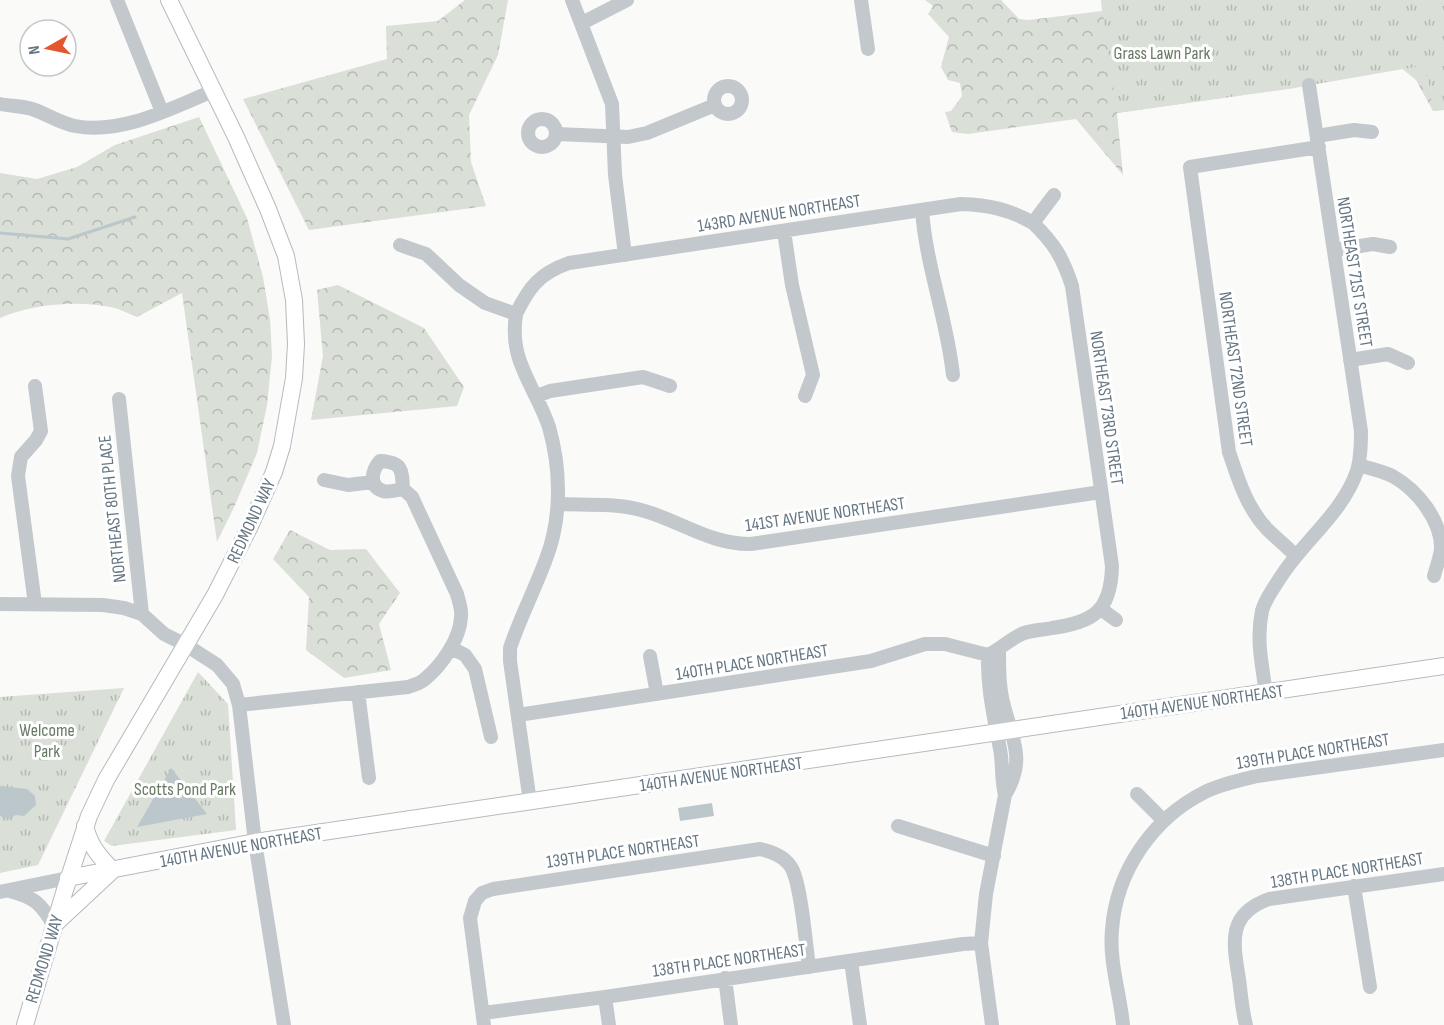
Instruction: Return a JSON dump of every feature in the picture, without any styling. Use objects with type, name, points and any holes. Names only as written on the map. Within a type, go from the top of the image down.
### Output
[{"type":"main road","name":"REDMOND WAY","points":[[25,1025],[68,878],[86,826],[106,780],[215,595],[249,528],[274,472],[282,446],[294,378],[296,344],[294,300],[286,256],[268,208],[169,0]]},
{"type":"main road","name":"140TH AVENUE NORTHEAST","points":[[68,878],[255,842],[1444,666]]},
{"type":"main road","points":[[54,926],[112,870],[97,855],[89,840],[86,826]]},
{"type":"street","points":[[117,0],[162,112]]},
{"type":"street","points":[[572,0],[612,104],[615,175],[625,255]]},
{"type":"street","points":[[582,23],[627,0]]},
{"type":"street","points":[[861,0],[867,49]]},
{"type":"street","name":"NORTHEAST 71ST STREET","points":[[1309,85],[1360,431],[1359,465]]},
{"type":"street","points":[[0,104],[31,109],[76,127],[127,124],[213,91]]},
{"type":"street","points":[[556,134],[614,137],[647,133],[715,105]]},
{"type":"street","points":[[1318,142],[1354,130],[1372,132]]},
{"type":"street","name":"NORTHEAST 72ND STREET","points":[[1295,555],[1266,528],[1252,508],[1239,483],[1229,452],[1190,167],[1318,142]]},
{"type":"street","points":[[1033,223],[1054,195]]},
{"type":"street","name":"143RD AVENUE NORTHEAST","points":[[516,314],[526,293],[540,278],[553,269],[569,263],[961,204],[997,207],[1016,213],[1033,223]]},
{"type":"street","points":[[922,210],[927,254],[951,351],[954,375]]},
{"type":"street","name":"NORTHEAST 73RD STREET","points":[[1033,223],[1049,238],[1064,262],[1072,286],[1112,574],[1108,599],[1101,609]]},
{"type":"street","points":[[784,231],[792,285],[813,375],[805,396]]},
{"type":"street","points":[[1334,250],[1373,244],[1390,247]]},
{"type":"street","points":[[400,245],[426,254],[459,285],[485,303],[516,314],[514,333],[518,355],[549,427],[556,456],[558,504],[554,531],[547,557],[510,648],[530,802]]},
{"type":"street","points":[[1350,360],[1388,354],[1408,363]]},
{"type":"street","points":[[537,396],[550,391],[643,378],[670,386]]},
{"type":"street","points":[[35,386],[41,431],[21,457],[18,476],[35,604]]},
{"type":"street","name":"NORTHEAST 80TH PLACE","points":[[119,399],[142,614]]},
{"type":"street","points":[[238,705],[408,687],[424,681],[439,664],[451,648],[459,628],[461,608],[457,594],[412,497],[403,489],[402,474],[398,465],[393,462],[380,461],[375,466],[372,475],[373,482],[378,489],[385,492],[403,489]]},
{"type":"street","points":[[1266,693],[1259,630],[1263,608],[1295,555],[1336,509],[1359,465],[1392,476],[1408,487],[1431,514],[1441,549],[1434,576]]},
{"type":"street","points":[[324,480],[348,485],[373,482]]},
{"type":"street","name":"141ST AVENUE NORTHEAST","points":[[558,504],[626,507],[642,510],[719,541],[751,544],[1101,492]]},
{"type":"street","points":[[0,604],[103,605],[142,614],[164,634],[217,665],[233,684],[238,705],[255,842],[284,1025]]},
{"type":"street","points":[[992,1025],[981,944],[986,894],[1005,795],[1014,780],[1016,764],[1016,748],[1004,731],[1004,706],[994,653],[1015,637],[1027,632],[1073,625],[1101,609],[1116,620]]},
{"type":"street","name":"140TH PLACE NORTHEAST","points":[[518,715],[872,662],[925,644],[945,644],[994,653]]},
{"type":"street","points":[[451,648],[465,655],[475,669],[491,737]]},
{"type":"street","points":[[650,656],[657,694]]},
{"type":"street","points":[[358,692],[369,778]]},
{"type":"street","name":"139TH PLACE NORTHEAST","points":[[1123,1025],[1112,957],[1112,930],[1116,902],[1138,852],[1163,820],[1182,805],[1206,791],[1230,782],[1257,776],[1444,750]]},
{"type":"street","points":[[1137,794],[1163,820]]},
{"type":"street","points":[[898,826],[994,856]]},
{"type":"street","name":"139TH PLACE NORTHEAST","points":[[483,1019],[470,918],[471,909],[482,893],[505,887],[760,849],[779,855],[793,869],[810,967]]},
{"type":"street","name":"138TH PLACE NORTHEAST","points":[[1246,1025],[1234,932],[1247,910],[1269,899],[1444,874]]},
{"type":"street","name":"140TH AVENUE NORTHEAST","points":[[4,891],[68,878]]},
{"type":"street","points":[[1354,886],[1370,987]]},
{"type":"street","points":[[4,891],[29,896],[37,902],[54,926]]},
{"type":"street","name":"138TH PLACE NORTHEAST","points":[[483,1019],[724,978],[963,944],[981,944]]},
{"type":"street","points":[[851,961],[860,1025]]},
{"type":"street","points":[[724,978],[731,1025]]},
{"type":"street","points":[[605,997],[609,1025]]},
{"type":"green space","points":[[465,0],[508,0],[498,55],[469,115],[471,162],[486,206],[309,230],[243,99],[387,59],[386,26],[438,21]]},
{"type":"green space","points":[[925,0],[1001,0],[1019,19],[1029,20],[1102,11],[1101,0],[1304,0],[1416,9],[1444,110],[1433,111],[1416,80],[1390,59],[1294,88],[1117,113],[1123,175],[1076,119],[968,134],[952,132],[945,112],[951,111],[962,96],[960,83],[948,80],[941,67],[949,37],[928,14],[933,6]]},
{"type":"green space","name":"Grass Lawn Park","points":[[1101,0],[1444,0],[1444,110],[1433,111],[1426,65],[1294,88],[1117,113]]},
{"type":"green space","points":[[199,117],[247,218],[263,277],[270,319],[272,356],[267,405],[257,453],[217,542],[182,293],[137,317],[111,307],[69,304],[25,309],[0,318],[0,173],[37,179],[77,167],[115,145]]},
{"type":"green space","points":[[338,285],[424,328],[464,387],[457,406],[311,420],[323,356],[317,290]]},
{"type":"green space","points":[[290,530],[330,550],[366,549],[400,593],[379,624],[391,670],[344,678],[306,650],[309,597],[273,559]]},
{"type":"green space","name":"Scotts Pond Park","points":[[198,672],[228,704],[236,830],[112,846],[104,841]]},
{"type":"green space","name":"Welcome Park","points":[[124,688],[38,865],[0,873],[0,697]]},
{"type":"shaded area","points":[[171,768],[207,814],[137,827]]},
{"type":"shaded area","points":[[0,786],[27,789],[35,796],[36,805],[24,816],[16,815],[8,819],[0,816]]},
{"type":"shaded area","points":[[712,803],[714,816],[680,821],[678,808]]},
{"type":"waterway","points":[[0,233],[68,239],[135,217]]}]
